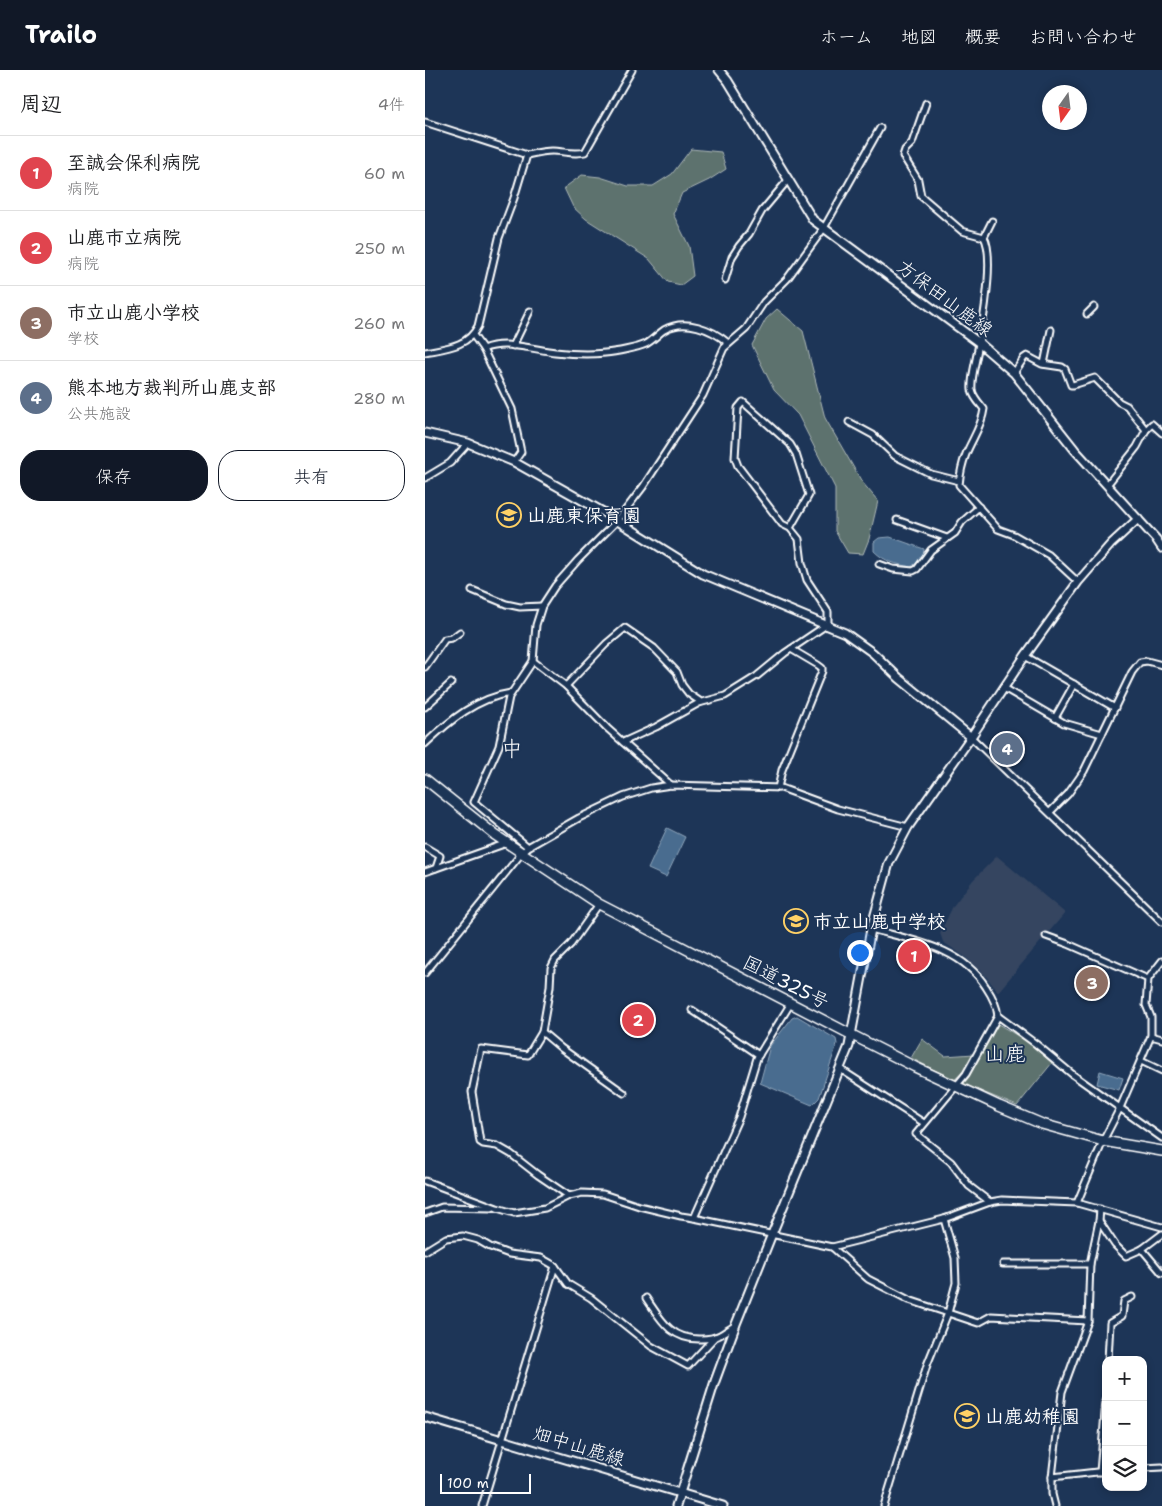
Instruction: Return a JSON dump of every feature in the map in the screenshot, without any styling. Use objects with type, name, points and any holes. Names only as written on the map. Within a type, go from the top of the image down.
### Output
[{"type":"highway","name":"国道325号","points":[[425,779],[507,844],[599,904],[852,1035],[999,1106],[1043,1124],[1103,1141],[1162,1151]]},
{"type":"street","points":[[425,122],[527,155],[541,151],[554,151],[575,155],[585,152],[632,70]]},
{"type":"street","name":"方保田山鹿線","points":[[719,70],[728,81],[813,220],[978,342],[1014,373],[1075,450],[1156,538],[1162,548]]},
{"type":"street","points":[[926,103],[912,144],[905,150],[903,156],[918,180],[921,196],[962,231],[984,237],[987,242],[989,264],[972,377],[972,392],[984,409],[983,417],[966,454],[960,472],[959,485],[998,529],[1014,535],[1049,555],[1078,582]]},
{"type":"street","points":[[528,847],[474,802],[499,746],[511,692],[533,661],[536,625],[542,606],[555,586],[617,521],[643,487],[703,395],[719,356],[728,343],[746,329],[764,302],[787,279],[824,228],[880,128]]},
{"type":"street","points":[[425,352],[455,347],[473,335],[478,326],[499,238],[527,155]]},
{"type":"street","points":[[725,280],[735,252],[749,234],[762,211],[787,180]]},
{"type":"street","points":[[984,237],[992,221]]},
{"type":"street","points":[[1087,314],[1094,307]]},
{"type":"street","points":[[513,346],[530,311]]},
{"type":"street","points":[[483,348],[490,346],[513,346],[557,352],[605,353],[645,344],[666,329],[682,324],[708,330],[728,343]]},
{"type":"street","points":[[1044,364],[1051,330]]},
{"type":"street","points":[[473,335],[483,348],[512,409],[521,452],[514,462]]},
{"type":"street","points":[[1014,373],[1027,356],[1044,364],[1062,367],[1065,369],[1073,386],[1095,378],[1119,402],[1127,406],[1146,430]]},
{"type":"street","points":[[790,528],[809,495],[796,454],[790,444],[743,402],[738,408],[735,458],[782,524],[790,528],[799,539],[802,563],[807,580],[829,612],[828,624]]},
{"type":"street","points":[[849,422],[873,435],[895,456],[931,474],[959,481]]},
{"type":"street","points":[[1107,485],[1137,447],[1146,430],[1152,424],[1162,433]]},
{"type":"street","points":[[425,433],[468,443],[514,462],[617,521],[703,574],[828,624],[845,633],[873,653],[897,676],[971,737],[1162,922]]},
{"type":"street","points":[[425,478],[450,462],[468,443]]},
{"type":"street","points":[[879,564],[893,569],[913,571],[923,563],[931,550],[955,533],[962,522],[979,507]]},
{"type":"street","points":[[676,1506],[715,1381],[852,1035],[871,929],[889,862],[908,826],[1078,582],[1111,544],[1138,519]]},
{"type":"street","points":[[897,520],[947,538]]},
{"type":"street","points":[[472,590],[506,604],[520,607],[542,606]]},
{"type":"street","points":[[623,742],[701,702],[725,696],[757,676],[791,649],[828,624]]},
{"type":"street","points":[[566,686],[606,644],[625,628],[654,648],[677,672],[689,694],[701,702]]},
{"type":"street","points":[[425,667],[445,639],[451,638],[460,632]]},
{"type":"street","points":[[777,788],[822,671],[822,668],[818,665],[791,649]]},
{"type":"street","points":[[1025,656],[1115,708]]},
{"type":"street","points":[[533,661],[566,686],[623,742],[671,785]]},
{"type":"street","points":[[1049,812],[1077,783],[1132,672],[1140,662],[1162,665]]},
{"type":"street","points":[[425,707],[451,683]]},
{"type":"street","points":[[1055,718],[1074,684]]},
{"type":"street","points":[[1004,688],[1064,723],[1102,734]]},
{"type":"street","points":[[425,744],[441,728],[472,706],[498,694],[511,692]]},
{"type":"street","points":[[425,973],[528,847],[579,818],[623,797],[651,788],[671,785],[777,788],[838,809],[908,826]]},
{"type":"street","points":[[425,872],[507,844]]},
{"type":"street","points":[[425,847],[440,856],[436,868]]},
{"type":"street","points":[[569,1196],[511,1154],[497,1146],[480,1142],[471,1092],[481,1049],[527,1055],[542,1032],[550,987],[551,968],[555,960],[571,944],[599,904]]},
{"type":"street","points":[[871,929],[933,946],[958,958],[974,970],[989,992],[997,1010],[998,1016],[966,1074],[916,1134],[951,1162],[969,1186],[990,1202]]},
{"type":"street","points":[[1046,936],[1069,944],[1148,979]]},
{"type":"street","points":[[1077,1203],[1151,1036],[1151,1017],[1145,1005],[1148,979],[1162,961]]},
{"type":"street","points":[[694,1218],[739,1117],[759,1055],[791,1003]]},
{"type":"street","points":[[692,1010],[759,1055]]},
{"type":"street","points":[[998,1016],[1072,1074],[1162,1138]]},
{"type":"street","points":[[542,1032],[624,1093]]},
{"type":"street","points":[[1151,1036],[1162,1039]]},
{"type":"street","points":[[1141,1061],[1162,1071]]},
{"type":"street","points":[[840,1069],[924,1123]]},
{"type":"street","points":[[425,1181],[515,1213],[545,1208],[569,1196],[582,1193],[603,1194],[639,1206],[681,1216],[832,1247],[944,1219],[990,1202],[1003,1200],[1077,1203],[1100,1208],[1162,1228]]},
{"type":"street","points":[[425,1213],[442,1207],[497,1208]]},
{"type":"street","points":[[1055,1506],[1052,1494],[1052,1477],[1062,1392],[1088,1321],[1090,1264],[1100,1208]]},
{"type":"street","points":[[884,1506],[927,1365],[948,1313],[956,1282],[955,1258],[944,1219]]},
{"type":"street","points":[[1099,1221],[1125,1256],[1141,1249],[1162,1234]]},
{"type":"street","points":[[425,1250],[446,1238],[463,1236],[478,1240],[509,1254],[541,1258],[555,1266],[568,1284],[591,1298],[651,1346],[689,1366],[715,1337]]},
{"type":"street","points":[[832,1247],[868,1279],[909,1300],[977,1323],[991,1316],[1088,1321]]},
{"type":"street","points":[[1141,1249],[1162,1273]]},
{"type":"street","points":[[1003,1264],[1090,1264]]},
{"type":"street","points":[[482,1506],[555,1266]]},
{"type":"street","points":[[1108,1356],[1110,1323],[1122,1316],[1124,1301],[1132,1297]]},
{"type":"street","points":[[646,1298],[657,1314],[676,1334],[689,1339],[710,1339],[737,1324]]},
{"type":"street","name":"畑中山鹿線","points":[[425,1417],[723,1506]]},
{"type":"street","points":[[1147,1468],[1162,1467]]},
{"type":"street","points":[[1052,1477],[1102,1472]]},
{"type":"shaded area","points":[[890,537],[924,549],[918,562],[911,567],[896,564],[882,558],[874,551],[874,542],[879,538]]},
{"type":"shaded area","points":[[667,828],[685,837],[666,877],[648,869]]},
{"type":"shaded area","points":[[997,856],[1065,913],[998,992],[984,974],[964,956],[943,942],[940,933],[953,906],[973,880]]},
{"type":"shaded area","points":[[797,1016],[836,1039],[837,1044],[819,1098],[812,1105],[760,1083],[770,1046],[792,1018]]},
{"type":"shaded area","points":[[1100,1071],[1123,1078],[1119,1090],[1097,1084]]},
{"type":"green space","points":[[691,149],[721,152],[726,169],[709,180],[682,193],[673,214],[689,246],[693,276],[681,285],[668,282],[649,259],[586,219],[573,207],[564,188],[582,175],[600,177],[628,186],[653,186],[672,174]]},
{"type":"green space","points":[[777,309],[803,331],[825,418],[862,482],[878,501],[869,539],[863,554],[848,553],[835,531],[835,488],[798,415],[774,390],[752,345],[766,319]]},
{"type":"green space","points":[[998,1024],[1028,1042],[1052,1063],[1017,1106],[961,1083],[969,1076]]},
{"type":"green space","points":[[922,1039],[945,1056],[974,1054],[964,1071],[954,1080],[911,1058]]},
{"type":"place","name":"山鹿東保育園","points":[[509,515]]},
{"type":"place","name":"熊本地方裁判所山鹿支部","points":[[1007,749]]},
{"type":"place","name":"市立山鹿中学校","points":[[796,921]]},
{"type":"place","name":"至誠会保利病院","points":[[914,956]]},
{"type":"place","name":"市立山鹿小学校","points":[[1092,983]]},
{"type":"place","name":"山鹿市立病院","points":[[638,1020]]},
{"type":"place","name":"山鹿幼稚園","points":[[967,1416]]},
{"type":"district","name":"中","points":[[512,749]]},
{"type":"district","name":"山鹿","points":[[1005,1054]]}]
